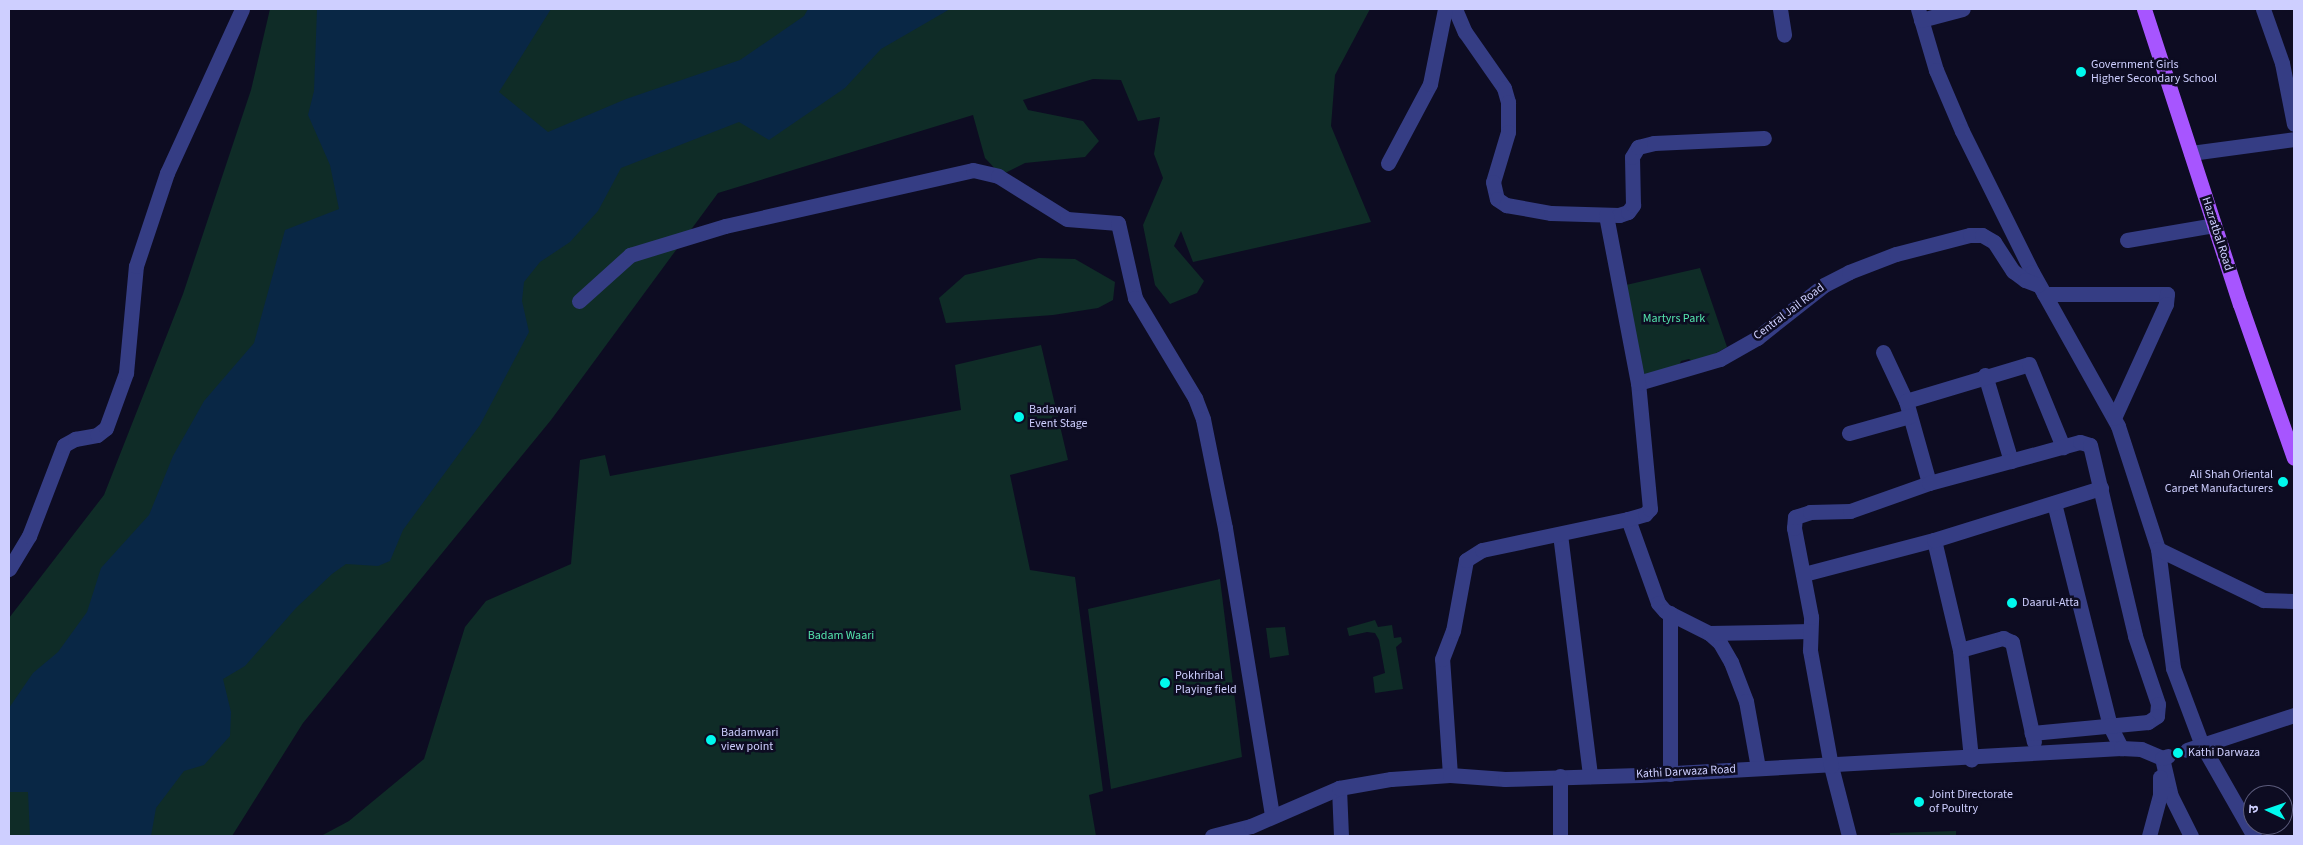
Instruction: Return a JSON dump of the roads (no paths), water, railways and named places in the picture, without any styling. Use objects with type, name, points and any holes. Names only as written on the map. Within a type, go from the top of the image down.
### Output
[{"type":"main road","name":"Hazratbal Road","points":[[2144,9],[2214,225],[2294,458]]},
{"type":"street","points":[[9,569],[29,536],[64,445],[75,439],[97,435],[106,428],[126,373],[130,352],[130,303],[139,257],[167,173],[242,9]]},
{"type":"street","points":[[1388,163],[1430,84],[1445,9]]},
{"type":"street","points":[[1455,9],[1464,32],[1504,88],[1508,102],[1508,132],[1493,182],[1497,199],[1523,209],[1606,215],[1624,214],[1633,205],[1632,157],[1638,147],[1654,143],[1764,138]]},
{"type":"street","points":[[1780,9],[1784,35]]},
{"type":"street","points":[[1963,9],[1919,14],[1936,70],[1962,131],[2041,289],[2114,418],[2131,458],[2158,549],[2173,668],[2202,745],[2254,836]]},
{"type":"street","points":[[2263,9],[2288,62],[2294,124]]},
{"type":"street","points":[[2191,154],[2294,139]]},
{"type":"street","points":[[579,301],[630,255],[725,226],[974,170],[998,176],[1067,219],[1118,223],[1135,298],[1195,398],[1203,419],[1225,528],[1272,816]]},
{"type":"street","points":[[1450,775],[1442,659],[1453,631],[1466,560],[1482,550],[1628,519],[1648,512],[1651,504],[1638,383],[1606,215]]},
{"type":"street","points":[[2127,240],[2214,225]]},
{"type":"street","name":"Central Jail Road","points":[[1638,383],[1720,359],[1757,338],[1824,285],[1849,272],[1896,254],[1970,235],[1982,236],[1994,242],[2013,271],[2041,289]]},
{"type":"street","points":[[2041,289],[2170,294],[2114,418]]},
{"type":"street","points":[[1883,352],[1908,409],[1929,483]]},
{"type":"street","points":[[1849,433],[1985,376],[2029,364],[2062,447]]},
{"type":"street","points":[[1985,376],[2011,461]]},
{"type":"street","points":[[1849,836],[1831,766],[1810,650],[1811,617],[1795,517],[1810,512],[1850,511],[1929,483],[2080,442],[2090,445],[2135,636],[2158,704],[2154,719],[2110,726],[2032,733]]},
{"type":"street","points":[[1804,574],[1934,540],[2101,488]]},
{"type":"street","points":[[2054,503],[2110,726],[2120,748]]},
{"type":"street","points":[[1628,519],[1654,594],[1670,613],[1709,633],[1720,643],[1740,682],[1752,729],[1758,768]]},
{"type":"street","points":[[1560,534],[1590,776]]},
{"type":"street","points":[[1934,540],[1960,650],[1972,758]]},
{"type":"street","points":[[2158,549],[2263,600],[2294,601]]},
{"type":"street","points":[[1670,613],[1670,774]]},
{"type":"street","points":[[1709,633],[1810,631]]},
{"type":"street","points":[[1960,650],[2003,638],[2012,642],[2036,753]]},
{"type":"street","points":[[2187,750],[2294,715]]},
{"type":"street","name":"Kathi Darwaza Road","points":[[1212,836],[1251,826],[1338,788],[1391,780],[1450,775],[1505,779],[1670,774],[2120,748],[2142,748],[2162,757]]},
{"type":"street","points":[[2149,836],[2160,795],[2162,757]]},
{"type":"street","points":[[2162,757],[2170,794],[2191,836]]},
{"type":"street","points":[[1560,776],[1560,836]]},
{"type":"street","points":[[1338,788],[1341,836]]},
{"type":"water","points":[[317,9],[551,9],[499,92],[548,132],[626,99],[740,60],[804,16],[808,9],[950,9],[881,49],[845,88],[769,140],[739,122],[621,168],[598,211],[570,242],[540,262],[524,282],[522,301],[529,332],[480,425],[403,530],[390,561],[378,566],[346,564],[332,574],[296,608],[245,666],[223,679],[231,712],[230,736],[204,765],[184,771],[156,808],[151,836],[30,836],[28,792],[9,792],[9,708],[33,673],[58,652],[87,612],[101,568],[149,515],[173,456],[204,401],[254,343],[285,230],[339,209],[330,165],[308,115],[314,91]]},
{"type":"place","name":"Government Girls Higher Secondary School","points":[[2081,72]]},
{"type":"place","name":"Badawari Event Stage","points":[[1019,417]]},
{"type":"place","name":"Ali Shah Oriental Carpet Manufacturers","points":[[2283,482]]},
{"type":"place","name":"Daarul-Atta","points":[[2012,603]]},
{"type":"place","name":"Pokhribal Playing field","points":[[1165,683]]},
{"type":"place","name":"Badamwari view point","points":[[711,740]]},
{"type":"place","name":"Kathi Darwaza","points":[[2178,753]]},
{"type":"place","name":"Joint Directorate of Poultry","points":[[1919,802]]},
{"type":"park label","name":"Martyrs Park","points":[[1674,319]]},
{"type":"park label","name":"Badam Waari","points":[[841,636]]}]
